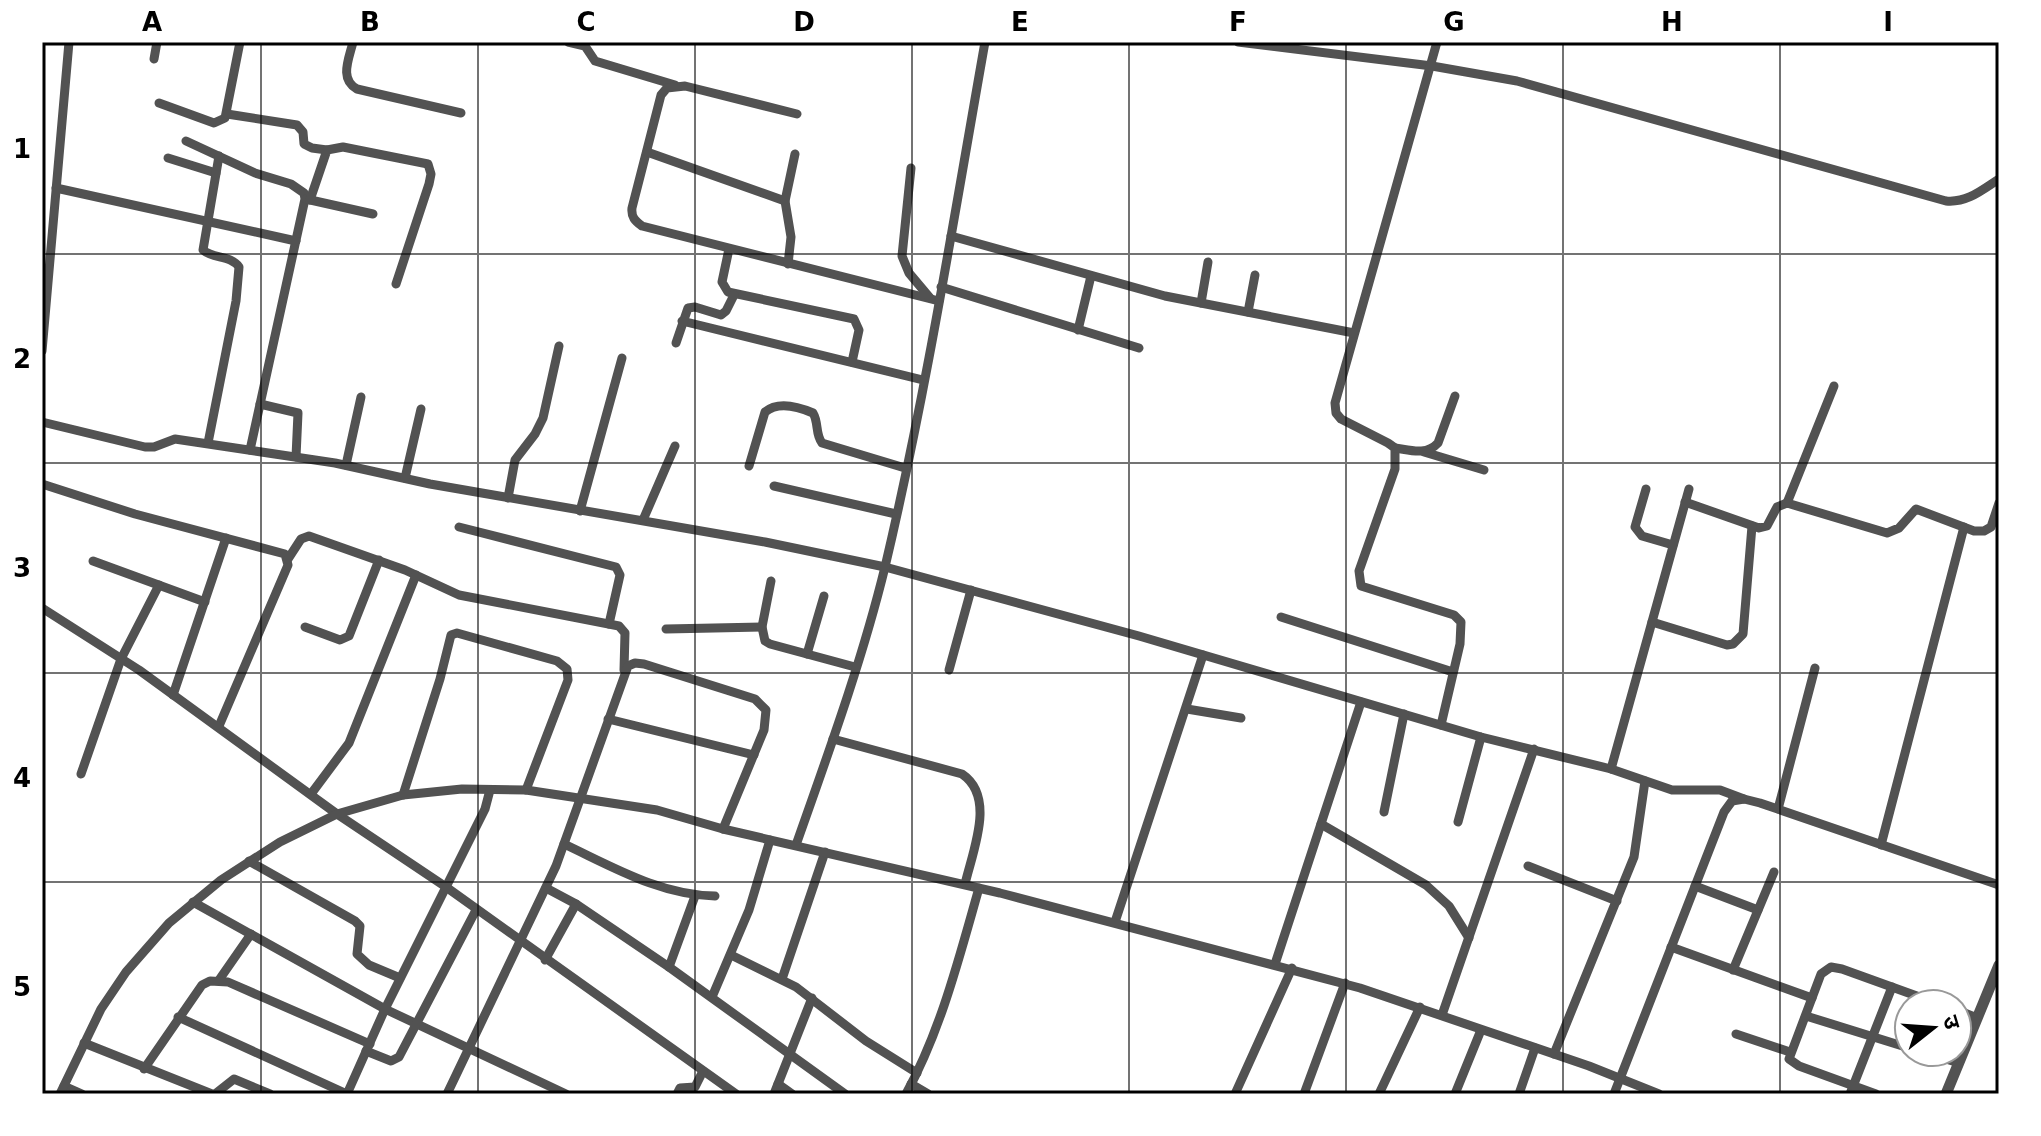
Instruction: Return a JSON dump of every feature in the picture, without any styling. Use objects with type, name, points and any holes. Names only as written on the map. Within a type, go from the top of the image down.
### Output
[{"type":"street","points":[[42,351],[69,42]]},
{"type":"street","points":[[154,59],[157,42]]},
{"type":"street","points":[[159,103],[214,123],[225,118],[240,42]]},
{"type":"street","points":[[353,42],[346,78],[349,85],[461,113]]},
{"type":"street","points":[[568,42],[585,46],[595,61],[677,85],[797,114]]},
{"type":"street","points":[[796,845],[833,739],[885,567],[923,380],[934,300],[941,287],[951,236],[985,42]]},
{"type":"street","points":[[1238,42],[1432,66],[1517,81],[1946,201],[1970,198],[1999,179]]},
{"type":"street","points":[[1437,42],[1337,392],[1336,413],[1341,419],[1395,448],[1424,452],[1484,470]]},
{"type":"street","points":[[677,85],[667,88],[661,95],[632,208],[631,215],[635,221],[642,226],[729,249],[934,300]]},
{"type":"street","points":[[227,114],[297,125],[308,147],[327,150],[343,147],[425,163],[431,169],[429,184],[396,284]]},
{"type":"street","points":[[186,141],[255,173],[301,189],[308,199],[373,214]]},
{"type":"street","points":[[250,450],[296,241],[327,150]]},
{"type":"street","points":[[647,152],[785,201]]},
{"type":"street","points":[[788,264],[791,237],[785,201],[795,154]]},
{"type":"street","points":[[208,443],[236,301],[239,267],[234,261],[207,254],[203,250],[219,156]]},
{"type":"street","points":[[168,158],[216,173]]},
{"type":"street","points":[[911,168],[902,256],[909,273],[934,300]]},
{"type":"street","points":[[56,188],[296,241]]},
{"type":"street","points":[[951,236],[1201,303],[1354,333]]},
{"type":"street","points":[[729,249],[722,282],[724,288],[734,295],[854,319],[859,330],[852,362]]},
{"type":"street","points":[[1201,303],[1208,262]]},
{"type":"street","points":[[1248,312],[1255,275]]},
{"type":"street","points":[[1078,330],[1091,276]]},
{"type":"street","points":[[941,287],[1139,348]]},
{"type":"street","points":[[676,343],[688,308],[695,307],[721,315],[734,295]]},
{"type":"street","points":[[682,321],[923,380]]},
{"type":"street","points":[[508,498],[515,460],[543,418],[559,346]]},
{"type":"street","points":[[580,511],[622,358]]},
{"type":"street","points":[[1787,503],[1834,386]]},
{"type":"street","points":[[1424,452],[1438,443],[1455,396]]},
{"type":"street","points":[[346,465],[361,397]]},
{"type":"street","points":[[260,404],[298,413],[296,457]]},
{"type":"street","points":[[749,466],[765,412],[781,406],[813,413],[822,443],[905,468]]},
{"type":"street","points":[[405,478],[421,409]]},
{"type":"street","points":[[42,422],[145,447],[175,439],[346,465],[885,567],[1684,792],[1705,788],[1720,790],[1999,885]]},
{"type":"street","points":[[643,520],[675,446]]},
{"type":"street","points":[[1395,448],[1395,469],[1359,571],[1359,580],[1361,586],[1371,591],[1454,615],[1461,622],[1462,631],[1441,725]]},
{"type":"street","points":[[42,484],[135,514],[280,552],[288,559]]},
{"type":"street","points":[[774,486],[896,514]]},
{"type":"street","points":[[1646,489],[1635,527],[1642,536],[1673,545]]},
{"type":"street","points":[[1611,769],[1689,489]]},
{"type":"street","points":[[1685,502],[1759,528],[1767,526],[1777,507],[1787,503],[1887,533],[1899,528],[1916,509],[1980,532],[1987,530],[1999,503]]},
{"type":"street","points":[[1652,622],[1727,645],[1739,640],[1743,634],[1752,526]]},
{"type":"street","points":[[459,527],[616,567],[620,575],[609,624]]},
{"type":"street","points":[[1881,845],[1964,527]]},
{"type":"street","points":[[219,726],[288,559],[301,539],[309,536],[379,560],[459,595],[624,628],[624,674]]},
{"type":"street","points":[[173,695],[226,538]]},
{"type":"street","points":[[305,627],[340,640],[349,636],[379,560]]},
{"type":"street","points":[[93,561],[205,602]]},
{"type":"street","points":[[311,794],[349,743],[416,575]]},
{"type":"street","points":[[771,581],[762,627],[765,641],[855,667]]},
{"type":"street","points":[[81,774],[121,659],[159,585]]},
{"type":"street","points":[[949,670],[971,590]]},
{"type":"street","points":[[807,654],[824,596]]},
{"type":"street","points":[[42,608],[219,726],[337,814],[446,887],[736,1094]]},
{"type":"street","points":[[1281,617],[1453,672]]},
{"type":"street","points":[[666,629],[762,627]]},
{"type":"street","points":[[403,795],[440,679],[447,642],[451,635],[457,633],[557,661],[567,669],[568,680],[526,790]]},
{"type":"street","points":[[1115,922],[1203,655]]},
{"type":"street","points":[[447,1094],[546,888],[628,666],[644,664],[755,699],[766,710],[767,718],[754,755],[723,829]]},
{"type":"street","points":[[1778,809],[1815,668]]},
{"type":"street","points":[[1275,964],[1361,702]]},
{"type":"street","points":[[1187,709],[1241,718]]},
{"type":"street","points":[[1384,812],[1404,714]]},
{"type":"street","points":[[608,719],[754,755]]},
{"type":"street","points":[[1458,822],[1481,737]]},
{"type":"street","points":[[833,739],[962,774],[973,782],[980,794],[982,807],[965,884]]},
{"type":"street","points":[[1442,1015],[1534,749]]},
{"type":"street","points":[[1554,1054],[1638,847],[1645,781]]},
{"type":"street","points":[[82,1094],[62,1090],[101,1009],[126,972],[161,931],[193,902],[249,861],[300,831],[337,814],[403,795],[435,790],[526,790],[657,810],[723,829],[965,884],[1292,968],[1420,1007],[1659,1094]]},
{"type":"street","points":[[178,1017],[347,1094],[400,978],[485,809],[490,790]]},
{"type":"street","points":[[1614,1094],[1724,812],[1732,801],[1744,799]]},
{"type":"street","points":[[1321,824],[1426,885],[1449,906],[1469,938]]},
{"type":"street","points":[[712,997],[731,955],[770,840]]},
{"type":"street","points":[[564,844],[650,884],[695,896],[715,896]]},
{"type":"street","points":[[782,979],[825,852]]},
{"type":"street","points":[[249,861],[355,921],[360,926],[357,954],[369,965],[400,978]]},
{"type":"street","points":[[1528,866],[1617,901]]},
{"type":"street","points":[[1733,970],[1774,872]]},
{"type":"street","points":[[1695,886],[1758,910]]},
{"type":"street","points":[[546,888],[576,904],[669,967],[845,1094]]},
{"type":"street","points":[[906,1094],[942,1009],[979,888]]},
{"type":"street","points":[[669,967],[695,896]]},
{"type":"street","points":[[193,902],[385,1009],[566,1094]]},
{"type":"street","points":[[545,960],[576,904]]},
{"type":"street","points":[[219,980],[391,1061],[396,1060],[476,910]]},
{"type":"street","points":[[144,1069],[202,985],[219,980],[251,934]]},
{"type":"street","points":[[1671,947],[1812,998]]},
{"type":"street","points":[[731,955],[782,979],[812,998],[866,1041],[917,1073]]},
{"type":"street","points":[[1973,1028],[1999,965]]},
{"type":"street","points":[[1852,1090],[1892,987],[1831,967],[1821,974],[1789,1059],[1852,1090],[1876,1094]]},
{"type":"street","points":[[1235,1094],[1292,968]]},
{"type":"street","points":[[1304,1094],[1345,983]]},
{"type":"street","points":[[792,1094],[776,1089],[812,998]]},
{"type":"street","points":[[1379,1094],[1420,1007]]},
{"type":"street","points":[[1806,1016],[1893,1043]]},
{"type":"street","points":[[1973,1016],[1977,1018]]},
{"type":"street","points":[[1455,1094],[1481,1030]]},
{"type":"street","points":[[1736,1034],[1790,1052]]},
{"type":"street","points":[[84,1043],[210,1094],[234,1079],[270,1094]]},
{"type":"street","points":[[1519,1094],[1535,1048]]},
{"type":"street","points":[[1946,1094],[1957,1068]]},
{"type":"street","points":[[677,1094],[680,1088],[695,1087],[703,1071]]},
{"type":"street","points":[[911,1084],[928,1094]]}]
